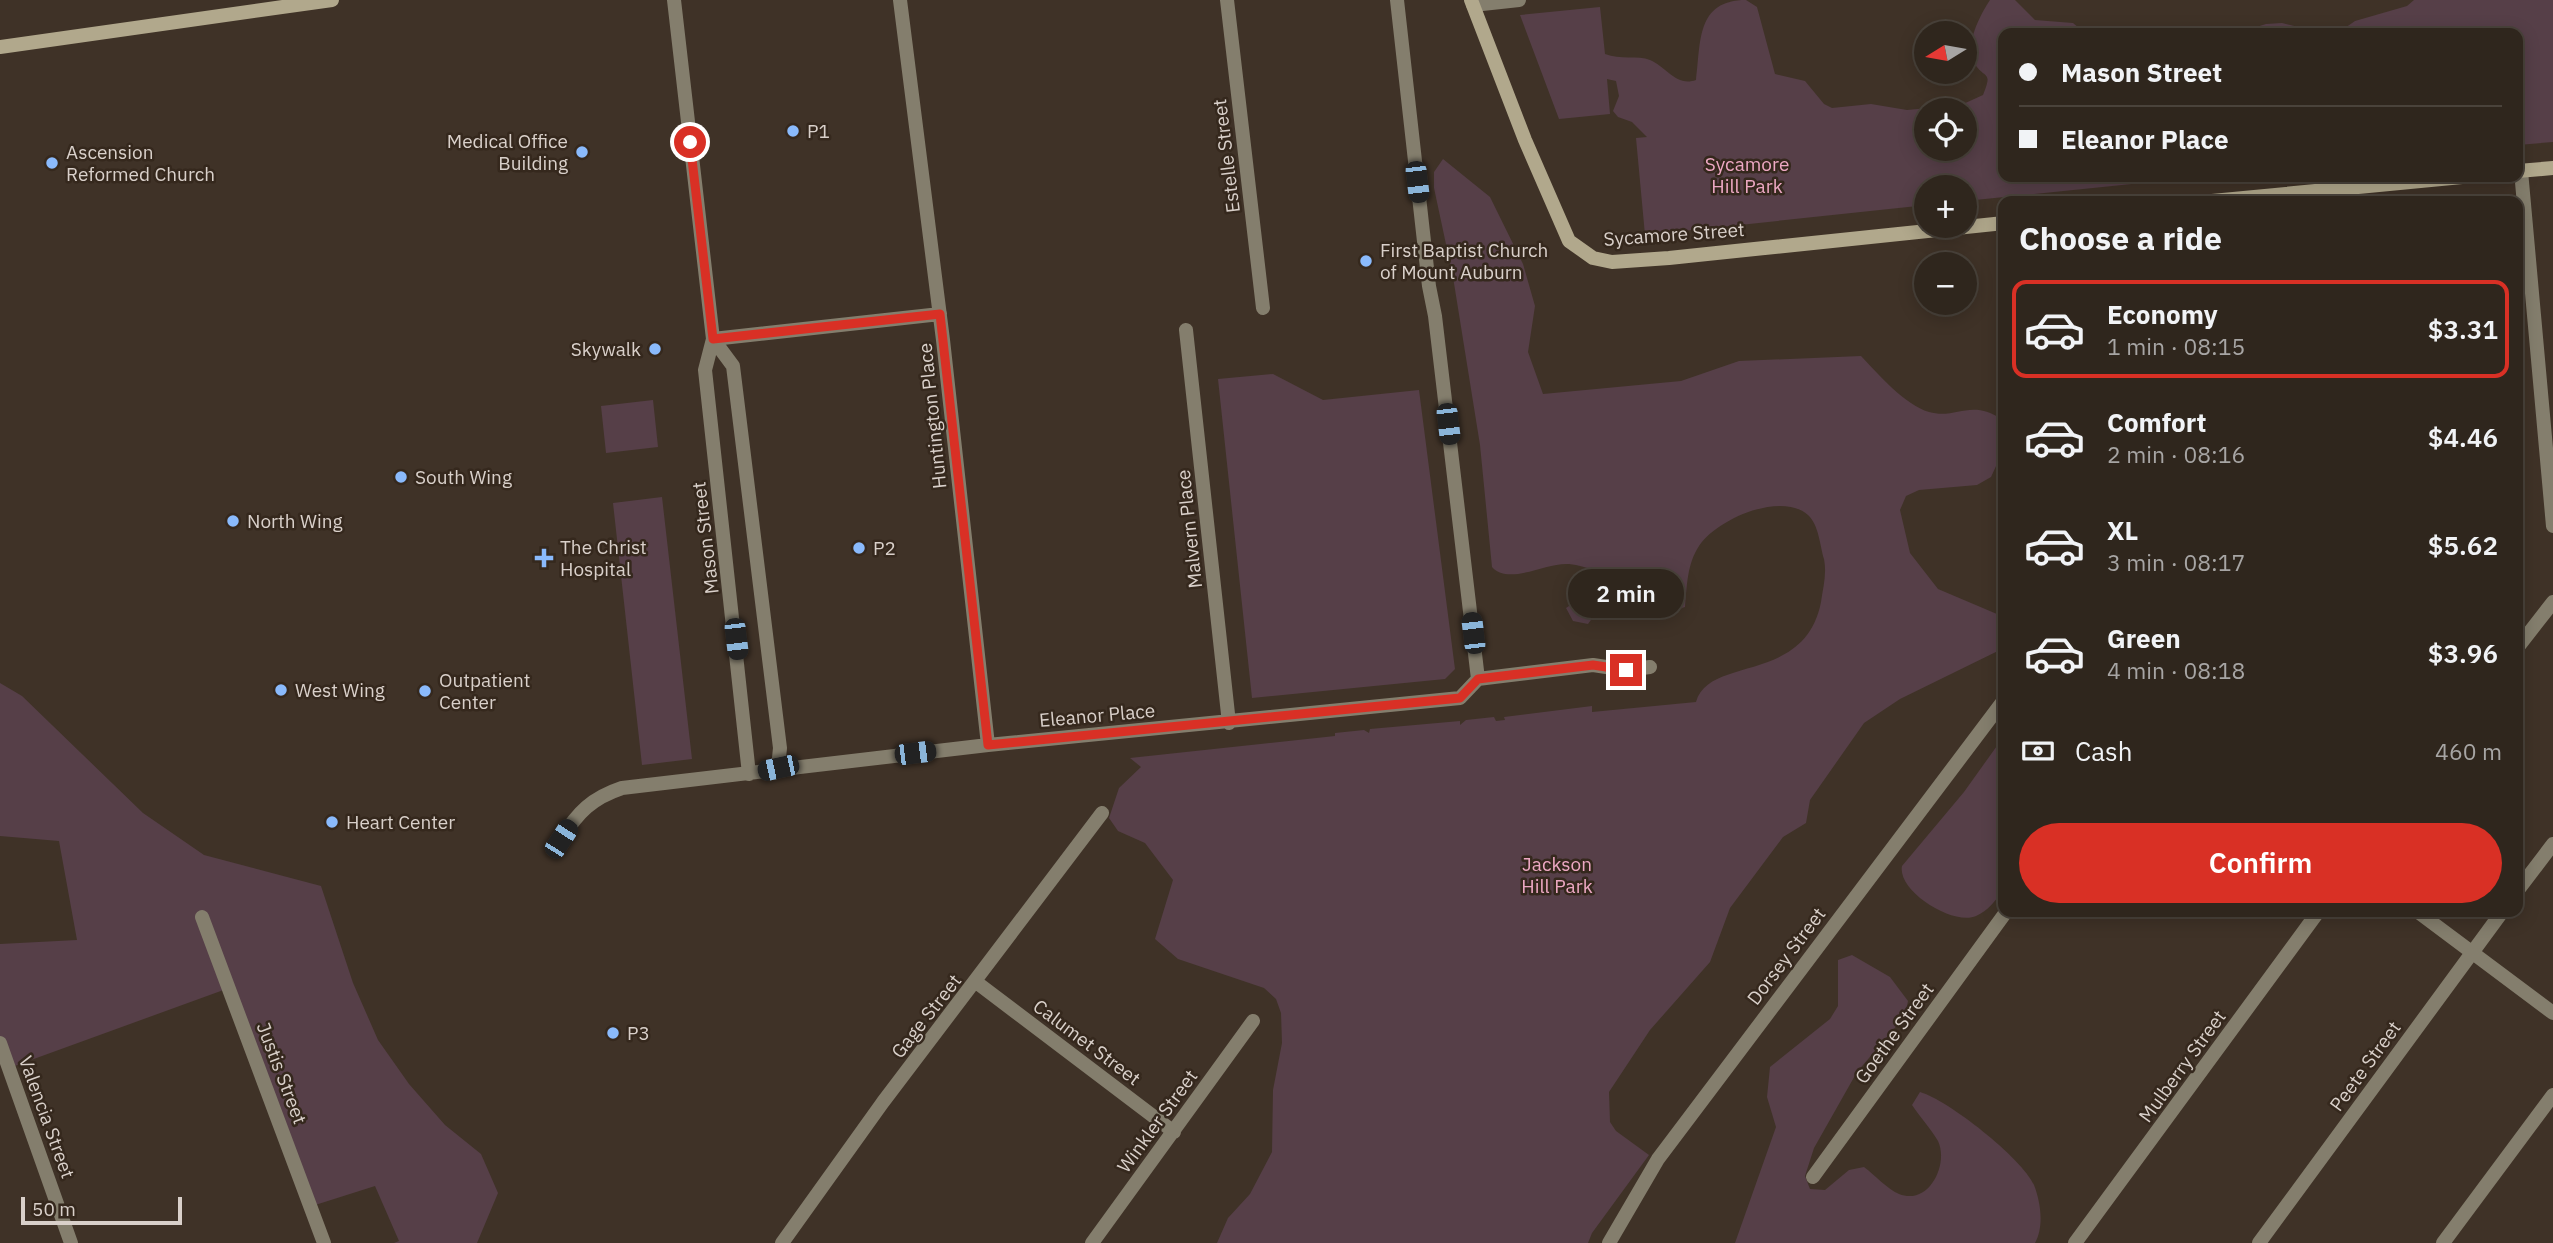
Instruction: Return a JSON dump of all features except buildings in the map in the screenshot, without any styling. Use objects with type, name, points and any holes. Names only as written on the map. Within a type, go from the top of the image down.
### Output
[{"type":"main road","points":[[0,47],[332,0]]},
{"type":"main road","name":"Sycamore Street","points":[[1472,2],[1525,140],[1569,241],[1592,258],[1612,262],[1669,258],[1998,224]]},
{"type":"main road","points":[[2523,171],[2553,168]]},
{"type":"main road","points":[[2322,196],[2429,182]]},
{"type":"street","name":"Mason Street","points":[[674,0],[713,339],[705,370],[749,775]]},
{"type":"street","name":"Huntington Place","points":[[900,0],[940,314],[988,745]]},
{"type":"street","name":"Estelle Street","points":[[1227,0],[1263,308]]},
{"type":"street","points":[[1397,0],[1429,286],[1435,316],[1478,679]]},
{"type":"street","points":[[1472,2],[1519,0]]},
{"type":"street","points":[[2523,203],[2553,526]]},
{"type":"street","points":[[713,339],[940,314]]},
{"type":"street","name":"Malvern Place","points":[[1186,331],[1229,723]]},
{"type":"street","name":"Mason Street","points":[[713,339],[733,366],[780,748],[778,768]]},
{"type":"street","points":[[2523,641],[2553,602]]},
{"type":"street","name":"Eleanor Place","points":[[561,839],[578,813],[599,796],[622,788],[988,745],[1460,698],[1478,679],[1593,665],[1626,670],[1650,667]]},
{"type":"street","name":"Dorsey Street","points":[[1609,1243],[1658,1159],[1998,708]]},
{"type":"street","name":"Gage Street","points":[[782,1243],[883,1102],[1102,813]]},
{"type":"street","points":[[2523,883],[2553,844]]},
{"type":"street","name":"Justis Street","points":[[202,916],[324,1243]]},
{"type":"street","name":"Goethe Street","points":[[1813,1177],[2002,917]]},
{"type":"street","name":"Mulberry Street","points":[[2075,1243],[2314,917]]},
{"type":"street","points":[[2425,917],[2553,1013]]},
{"type":"street","name":"Peete Street","points":[[2259,1243],[2498,917]]},
{"type":"street","name":"Calumet Street","points":[[976,982],[1174,1132]]},
{"type":"street","name":"Winkler Street","points":[[1091,1243],[1253,1021]]},
{"type":"street","name":"Valencia Street","points":[[0,1043],[71,1243]]},
{"type":"street","points":[[2443,1243],[2553,1095]]},
{"type":"green space","name":"Sycamore Hill Park","points":[[1746,0],[1757,7],[1775,74],[1805,81],[1824,104],[1832,108],[1871,104],[1914,109],[1914,161],[1977,161],[1976,98],[1983,95],[1987,82],[1986,76],[1978,68],[1978,22],[1990,0],[2015,0],[2035,20],[2073,23],[2079,28],[1998,28],[1998,182],[2151,182],[1977,200],[1977,175],[1914,175],[1914,206],[1645,235],[1636,138],[1647,137],[1632,122],[1618,117],[1613,111],[1619,96],[1616,81],[1607,79],[1610,114],[1559,119],[1520,15],[1600,7],[1605,54],[1650,60],[1677,79],[1689,81],[1696,80],[1701,38],[1710,15],[1718,7],[1730,2]]},
{"type":"green space","points":[[2414,0],[2553,0],[2553,142],[2523,145],[2523,28],[2345,28],[2355,21],[2407,6]]},
{"type":"green space","points":[[2282,23],[2303,28],[2253,28],[2266,24]]},
{"type":"green space","name":"Jackson Hill Park","points":[[1443,159],[1490,197],[1523,264],[1535,306],[1528,352],[1543,394],[1681,381],[1739,361],[1861,356],[1892,388],[1920,408],[1939,414],[1982,411],[1998,418],[1998,462],[1991,477],[1977,485],[1919,490],[1906,496],[1900,510],[1910,553],[1938,589],[1998,614],[1998,651],[1900,699],[1864,723],[1810,800],[1806,823],[1783,837],[1730,908],[1710,962],[1650,1030],[1609,1092],[1610,1122],[1616,1131],[1649,1155],[1592,1233],[1588,1243],[1217,1243],[1228,1218],[1250,1194],[1272,1152],[1273,1090],[1282,1043],[1281,1013],[1276,999],[1264,988],[1178,959],[1155,939],[1173,880],[1145,843],[1118,831],[1109,818],[1119,788],[1141,767],[1130,758],[1335,736],[1335,733],[1364,730],[1369,733],[1370,729],[1460,721],[1460,725],[1466,720],[1494,717],[1496,721],[1505,720],[1504,717],[1592,706],[1592,712],[1696,702],[1704,688],[1719,678],[1778,658],[1797,646],[1812,628],[1821,602],[1825,565],[1815,524],[1808,515],[1796,508],[1782,506],[1750,511],[1720,526],[1708,536],[1692,560],[1685,607],[1656,616],[1596,613],[1588,624],[1573,621],[1566,608],[1578,600],[1593,599],[1604,584],[1597,571],[1572,564],[1560,564],[1508,574],[1492,567],[1480,445],[1453,277],[1434,188],[1434,172]]},
{"type":"green space","points":[[1273,374],[1323,400],[1419,390],[1455,669],[1445,679],[1252,698],[1218,379]]},
{"type":"green space","points":[[653,400],[658,447],[606,453],[601,406]]},
{"type":"green space","points":[[662,497],[692,759],[642,765],[613,503]]},
{"type":"green space","points":[[0,683],[22,696],[143,813],[204,855],[321,886],[353,983],[378,1040],[409,1084],[445,1125],[481,1154],[498,1193],[477,1243],[394,1243],[399,1241],[375,1186],[312,1206],[229,988],[9,1068],[0,1043],[0,944],[77,940],[59,841],[0,836]]},
{"type":"green space","points":[[1998,744],[1998,897],[1980,914],[1966,918],[1954,916],[1928,904],[1908,886],[1902,866],[1964,792]]},
{"type":"green space","points":[[1852,955],[1890,977],[1908,1001],[1905,1016],[1857,1072],[1814,1148],[1805,1176],[1810,1189],[1825,1190],[1849,1170],[1864,1167],[1899,1194],[1910,1196],[1927,1189],[1938,1171],[1941,1150],[1935,1136],[1912,1105],[1920,1092],[1948,1106],[1983,1131],[2027,1174],[2034,1185],[2040,1207],[2040,1230],[2035,1243],[1735,1243],[1776,1127],[1767,1097],[1770,1067],[1830,1019],[1838,1006],[1838,960]]},
{"type":"place","name":"P1","points":[[793,131]]},
{"type":"place","name":"Medical Office Building","points":[[582,152]]},
{"type":"place","name":"Ascension Reformed Church","points":[[52,163]]},
{"type":"place","name":"First Baptist Church of Mount Auburn","points":[[1366,261]]},
{"type":"place","name":"Skywalk","points":[[655,349]]},
{"type":"place","name":"South Wing","points":[[401,477]]},
{"type":"place","name":"North Wing","points":[[233,521]]},
{"type":"place","name":"P2","points":[[859,548]]},
{"type":"place","name":"The Christ Hospital","points":[[544,558]]},
{"type":"place","name":"West Wing","points":[[281,690]]},
{"type":"place","name":"Outpatient Center","points":[[425,691]]},
{"type":"place","name":"Heart Center","points":[[332,822]]},
{"type":"place","name":"P3","points":[[613,1033]]},
{"type":"route","points":[[690,142],[713,339],[940,314],[988,745],[1460,698],[1478,679],[1593,665],[1626,670]]}]
